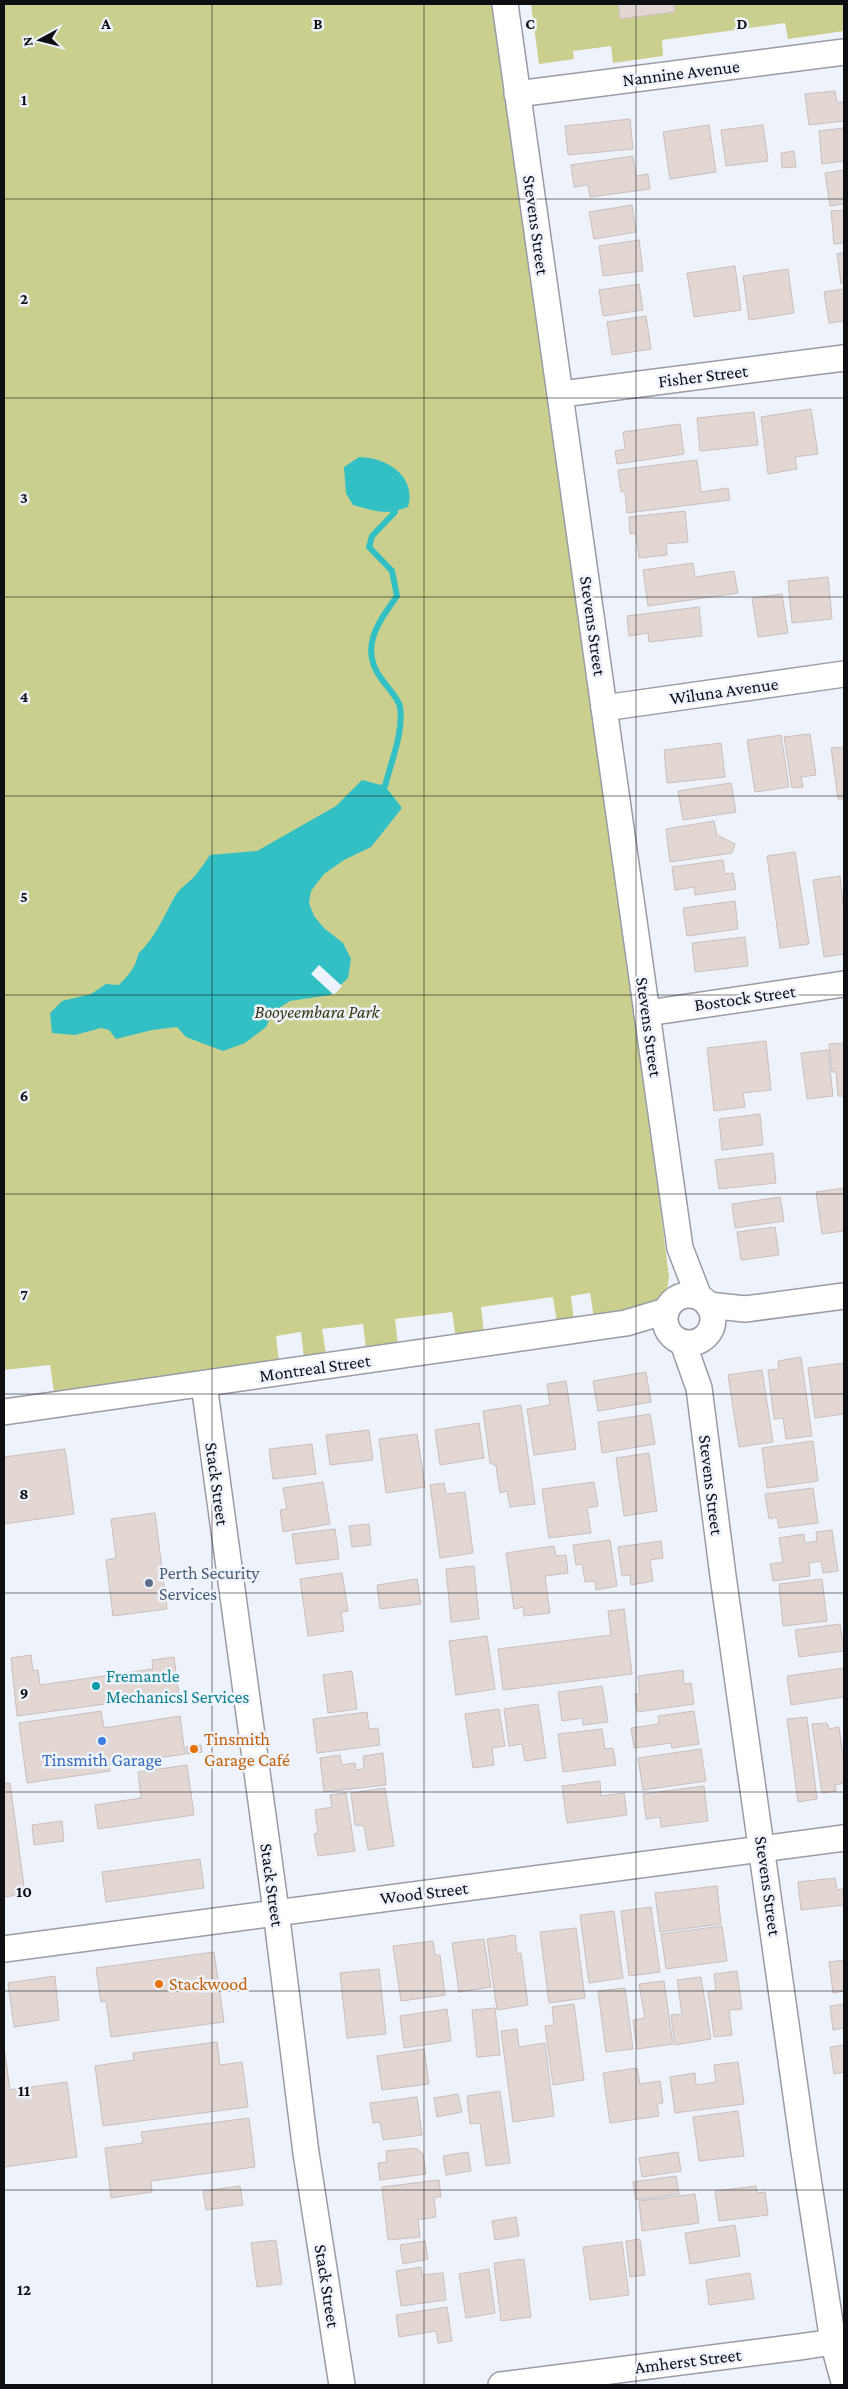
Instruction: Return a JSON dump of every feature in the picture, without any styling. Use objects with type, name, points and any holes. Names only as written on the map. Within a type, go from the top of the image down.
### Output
[{"type":"street","name":"Stevens Street","points":[[505,4],[562,394],[804,2152],[844,2382]]},
{"type":"street","name":"Nannine Avenue","points":[[517,94],[844,52]]},
{"type":"street","name":"Fisher Street","points":[[562,394],[844,358]]},
{"type":"street","name":"Wiluna Avenue","points":[[604,708],[844,674]]},
{"type":"street","name":"Bostock Street","points":[[646,1013],[844,984]]},
{"type":"street","name":"Montreal Street","points":[[4,1412],[626,1323],[689,1319],[844,1296]]},
{"type":"street","name":"Stack Street","points":[[204,1384],[276,1911],[306,2153],[342,2385]]},
{"type":"street","name":"Wood Street","points":[[4,1949],[276,1911],[844,1838]]},
{"type":"street","name":"Amherst Street","points":[[501,2385],[838,2340]]},
{"type":"green space","name":"Booyeembara Park","points":[[4,4],[493,4],[658,1190],[669,1277],[666,1295],[659,1303],[594,1318],[590,1293],[571,1296],[574,1321],[557,1323],[553,1297],[481,1307],[484,1333],[456,1338],[452,1312],[395,1319],[398,1345],[366,1349],[363,1324],[322,1329],[326,1354],[304,1358],[301,1332],[276,1336],[279,1361],[54,1392],[50,1365],[4,1370]]},
{"type":"green space","points":[[531,4],[844,4],[844,31],[788,39],[785,23],[662,40],[663,56],[613,63],[611,46],[573,51],[574,59],[539,64]]},
{"type":"water","points":[[359,457],[379,460],[397,470],[408,486],[410,496],[408,507],[386,512],[374,511],[353,505],[346,493],[344,467]]},
{"type":"water","points":[[362,780],[385,786],[402,808],[371,847],[344,860],[324,874],[311,891],[309,903],[314,916],[324,928],[343,943],[351,959],[348,978],[330,995],[290,1001],[273,1012],[266,1027],[245,1043],[223,1051],[186,1037],[177,1027],[152,1030],[116,1039],[109,1030],[101,1028],[75,1035],[52,1033],[50,1013],[62,1001],[91,994],[106,984],[119,985],[133,967],[138,954],[154,934],[177,893],[194,877],[210,855],[257,851],[336,806]]},
{"type":"pier","points":[[319,965],[342,986],[334,995],[311,974]]},
{"type":"building","points":[[618,4],[674,4],[675,12],[620,19]]},
{"type":"building","points":[[835,91],[837,102],[844,102],[844,121],[809,125],[805,94]]},
{"type":"building","points":[[630,119],[633,149],[568,155],[565,126]]},
{"type":"building","points":[[709,125],[716,172],[670,179],[663,132]]},
{"type":"building","points":[[763,125],[768,161],[726,166],[721,130]]},
{"type":"building","points":[[844,128],[844,161],[822,164],[819,131]]},
{"type":"building","points":[[794,151],[796,167],[782,168],[781,153]]},
{"type":"building","points":[[633,156],[636,176],[648,174],[650,189],[590,197],[588,185],[574,187],[571,165]]},
{"type":"building","points":[[844,170],[844,204],[830,206],[825,173]]},
{"type":"building","points":[[632,205],[636,232],[594,239],[589,212]]},
{"type":"building","points":[[844,210],[844,243],[834,244],[831,211]]},
{"type":"building","points":[[639,240],[643,271],[603,276],[599,246]]},
{"type":"building","points":[[844,252],[844,284],[841,284],[837,254]]},
{"type":"building","points":[[735,266],[741,310],[694,317],[687,273]]},
{"type":"building","points":[[788,269],[794,313],[749,320],[743,276]]},
{"type":"building","points":[[639,284],[643,310],[603,316],[599,290]]},
{"type":"building","points":[[844,289],[844,321],[829,323],[824,292]]},
{"type":"building","points":[[646,316],[651,349],[612,355],[607,322]]},
{"type":"building","points":[[811,409],[818,454],[795,457],[797,469],[768,474],[761,417]]},
{"type":"building","points":[[754,412],[758,445],[700,451],[697,418]]},
{"type":"building","points":[[680,424],[684,454],[617,464],[615,451],[625,449],[623,432]]},
{"type":"building","points":[[697,460],[701,492],[728,488],[730,500],[627,513],[625,491],[621,492],[618,470]]},
{"type":"building","points":[[685,511],[688,542],[666,544],[667,555],[639,558],[636,533],[630,534],[629,517]]},
{"type":"building","points":[[693,563],[695,577],[734,571],[738,593],[648,606],[643,570]]},
{"type":"building","points":[[828,577],[832,619],[792,623],[788,581]]},
{"type":"building","points":[[782,594],[788,633],[758,637],[752,598]]},
{"type":"building","points":[[699,607],[702,636],[649,642],[648,633],[629,636],[627,616]]},
{"type":"building","points":[[810,734],[816,775],[801,777],[803,787],[792,788],[784,737]]},
{"type":"building","points":[[781,735],[789,787],[755,792],[747,740]]},
{"type":"building","points":[[721,743],[725,777],[667,783],[664,750]]},
{"type":"building","points":[[844,747],[844,799],[838,799],[831,748]]},
{"type":"building","points":[[731,783],[736,812],[683,820],[678,791]]},
{"type":"building","points":[[714,821],[717,835],[735,844],[732,853],[670,862],[666,829]]},
{"type":"building","points":[[795,852],[809,944],[780,948],[767,856]]},
{"type":"building","points":[[723,860],[725,874],[733,873],[736,889],[695,895],[694,887],[675,890],[672,867]]},
{"type":"building","points":[[840,876],[844,912],[844,954],[824,957],[813,880]]},
{"type":"building","points":[[735,901],[738,929],[687,936],[683,908]]},
{"type":"building","points":[[745,937],[748,966],[695,972],[692,943]]},
{"type":"building","points":[[766,1041],[771,1090],[743,1093],[745,1107],[714,1111],[707,1048]]},
{"type":"building","points":[[844,1043],[844,1096],[838,1096],[836,1072],[832,1072],[829,1044]]},
{"type":"building","points":[[828,1050],[833,1096],[807,1099],[801,1053]]},
{"type":"building","points":[[760,1114],[763,1145],[722,1150],[719,1119]]},
{"type":"building","points":[[773,1153],[776,1183],[719,1189],[715,1160]]},
{"type":"building","points":[[844,1188],[844,1231],[822,1234],[816,1192]]},
{"type":"building","points":[[780,1197],[784,1221],[735,1228],[732,1204]]},
{"type":"building","points":[[775,1227],[779,1255],[741,1260],[737,1232]]},
{"type":"building","points":[[801,1357],[812,1436],[786,1439],[783,1418],[774,1419],[768,1370],[779,1369],[778,1361]]},
{"type":"building","points":[[844,1363],[844,1414],[815,1418],[808,1368]]},
{"type":"building","points":[[762,1370],[773,1442],[739,1447],[728,1375]]},
{"type":"building","points":[[646,1372],[651,1402],[598,1411],[593,1381]]},
{"type":"building","points":[[566,1381],[576,1449],[534,1455],[527,1409],[550,1405],[547,1384]]},
{"type":"building","points":[[521,1405],[535,1504],[510,1507],[507,1491],[500,1493],[496,1466],[490,1463],[483,1411]]},
{"type":"building","points":[[650,1414],[655,1444],[602,1453],[598,1422]]},
{"type":"building","points":[[479,1423],[484,1458],[440,1465],[435,1430]]},
{"type":"building","points":[[369,1430],[373,1460],[330,1465],[326,1435]]},
{"type":"building","points":[[417,1434],[425,1487],[386,1493],[379,1439]]},
{"type":"building","points":[[813,1441],[818,1481],[767,1488],[762,1448]]},
{"type":"building","points":[[312,1444],[316,1474],[273,1479],[269,1449]]},
{"type":"building","points":[[65,1449],[74,1514],[4,1524],[4,1457]]},
{"type":"building","points":[[649,1453],[657,1511],[624,1516],[616,1458]]},
{"type":"building","points":[[323,1482],[330,1524],[283,1532],[280,1510],[287,1509],[283,1488]]},
{"type":"building","points":[[594,1482],[598,1506],[587,1508],[591,1533],[549,1538],[542,1489]]},
{"type":"building","points":[[444,1483],[446,1494],[465,1492],[473,1553],[440,1558],[430,1485]]},
{"type":"building","points":[[813,1488],[818,1523],[779,1528],[777,1517],[769,1519],[765,1494]]},
{"type":"building","points":[[155,1513],[167,1609],[113,1616],[106,1560],[116,1558],[111,1519]]},
{"type":"building","points":[[369,1524],[371,1545],[352,1547],[349,1526]]},
{"type":"building","points":[[335,1529],[339,1559],[296,1564],[292,1534]]},
{"type":"building","points":[[832,1530],[838,1571],[823,1573],[821,1561],[809,1563],[810,1576],[773,1581],[770,1564],[783,1562],[779,1538],[804,1534],[805,1543],[817,1541],[816,1532]]},
{"type":"building","points":[[610,1540],[617,1586],[596,1590],[595,1581],[585,1582],[582,1564],[576,1565],[573,1545]]},
{"type":"building","points":[[661,1541],[663,1558],[650,1560],[653,1581],[631,1585],[630,1575],[622,1576],[618,1547]]},
{"type":"building","points":[[554,1546],[556,1556],[566,1555],[568,1573],[545,1576],[550,1613],[524,1616],[523,1607],[514,1609],[506,1553]]},
{"type":"building","points":[[474,1566],[479,1619],[451,1622],[446,1569]]},
{"type":"building","points":[[342,1573],[348,1611],[341,1612],[344,1631],[308,1636],[300,1579]]},
{"type":"building","points":[[417,1579],[421,1604],[380,1609],[377,1585]]},
{"type":"building","points":[[822,1579],[827,1621],[783,1626],[779,1584]]},
{"type":"building","points":[[624,1609],[632,1674],[503,1690],[498,1649],[611,1635],[608,1611]]},
{"type":"building","points":[[840,1624],[844,1651],[799,1657],[795,1630]]},
{"type":"building","points":[[487,1636],[495,1689],[456,1695],[449,1641]]},
{"type":"building","name":"Fremantle Mechanicsl Services","points":[[31,1655],[33,1671],[38,1670],[40,1685],[153,1669],[152,1660],[174,1657],[179,1694],[17,1716],[11,1658]]},
{"type":"building","points":[[844,1668],[844,1697],[791,1705],[787,1676]]},
{"type":"building","points":[[683,1670],[684,1684],[691,1683],[694,1704],[637,1712],[635,1694],[640,1694],[638,1676]]},
{"type":"building","points":[[352,1671],[357,1709],[328,1713],[323,1675]]},
{"type":"building","points":[[602,1686],[608,1722],[583,1725],[583,1718],[562,1721],[558,1692]]},
{"type":"building","points":[[538,1704],[546,1758],[525,1761],[522,1744],[509,1746],[504,1709]]},
{"type":"building","points":[[499,1709],[505,1746],[492,1748],[494,1765],[473,1768],[465,1714]]},
{"type":"building","name":"Tinsmith Garage","points":[[101,1711],[104,1728],[180,1716],[185,1754],[109,1765],[110,1771],[27,1783],[19,1723]]},
{"type":"building","points":[[694,1711],[699,1744],[672,1748],[671,1743],[634,1748],[631,1728],[659,1724],[658,1716]]},
{"type":"building","points":[[367,1712],[369,1729],[378,1728],[380,1745],[317,1753],[313,1719]]},
{"type":"building","points":[[807,1717],[817,1799],[798,1802],[787,1719]]},
{"type":"building","points":[[827,1723],[829,1729],[839,1727],[844,1764],[844,1783],[835,1785],[836,1791],[822,1793],[812,1724]]},
{"type":"building","points":[[602,1729],[605,1749],[613,1748],[616,1765],[563,1772],[558,1734]]},
{"type":"building","name":"Tinsmith Garage Café","points":[[201,1745],[202,1752],[187,1754],[186,1747]]},
{"type":"building","points":[[701,1749],[706,1781],[643,1790],[638,1758]]},
{"type":"building","points":[[383,1753],[386,1785],[324,1792],[320,1758],[340,1755],[342,1765],[355,1763],[356,1770],[364,1769],[363,1756]]},
{"type":"building","points":[[187,1765],[194,1815],[98,1829],[95,1805],[141,1798],[138,1772]]},
{"type":"building","points":[[600,1781],[601,1796],[624,1793],[627,1815],[567,1823],[562,1786]]},
{"type":"building","points":[[4,1783],[10,1783],[25,1894],[4,1897]]},
{"type":"building","points":[[704,1786],[708,1821],[661,1827],[660,1817],[646,1819],[643,1794]]},
{"type":"building","points":[[385,1788],[394,1846],[368,1850],[364,1826],[355,1825],[351,1793]]},
{"type":"building","points":[[346,1793],[355,1851],[318,1856],[314,1834],[318,1833],[315,1810],[332,1807],[330,1795]]},
{"type":"building","points":[[62,1821],[64,1841],[34,1845],[32,1825]]},
{"type":"building","points":[[200,1859],[204,1888],[106,1902],[102,1872]]},
{"type":"building","points":[[835,1878],[837,1890],[843,1889],[844,1905],[801,1910],[798,1882]]},
{"type":"building","points":[[717,1886],[721,1924],[660,1932],[655,1893]]},
{"type":"building","points":[[651,1907],[660,1972],[629,1976],[621,1911]]},
{"type":"building","points":[[614,1911],[623,1978],[589,1983],[580,1915]]},
{"type":"building","points":[[722,1926],[727,1961],[666,1969],[661,1934]]},
{"type":"building","points":[[576,1928],[585,1998],[549,2003],[540,1932]]},
{"type":"building","points":[[515,1935],[517,1954],[521,1953],[528,2005],[497,2010],[487,1939]]},
{"type":"building","points":[[484,1939],[491,1987],[459,1992],[452,1943]]},
{"type":"building","points":[[433,1941],[435,1955],[440,1955],[445,1995],[401,2001],[393,1946]]},
{"type":"building","name":"Stackwood","points":[[214,1952],[224,2022],[111,2037],[106,2001],[101,2002],[96,1968]]},
{"type":"building","points":[[844,1960],[844,1991],[833,1993],[829,1962]]},
{"type":"building","points":[[379,1969],[386,2034],[347,2038],[340,1973]]},
{"type":"building","points":[[737,1971],[742,2009],[729,2010],[732,2035],[714,2037],[708,1992],[716,1990],[714,1974]]},
{"type":"building","points":[[55,1976],[59,2020],[14,2027],[8,1983]]},
{"type":"building","points":[[701,1977],[711,2039],[675,2045],[671,2015],[682,2014],[677,1980]]},
{"type":"building","points":[[664,1981],[673,2044],[637,2049],[633,2020],[645,2018],[639,1984]]},
{"type":"building","points":[[625,1988],[633,2049],[606,2052],[598,1991]]},
{"type":"building","points":[[574,2004],[584,2080],[553,2085],[545,2026],[554,2025],[552,2007]]},
{"type":"building","points":[[844,2004],[844,2028],[833,2030],[830,2006]]},
{"type":"building","points":[[495,2008],[500,2055],[477,2057],[472,2010]]},
{"type":"building","points":[[447,2009],[451,2041],[404,2048],[400,2016]]},
{"type":"building","points":[[517,2029],[519,2047],[545,2043],[554,2116],[513,2122],[501,2031]]},
{"type":"building","points":[[217,2042],[220,2065],[242,2062],[248,2107],[103,2126],[95,2066],[134,2060],[133,2053]]},
{"type":"building","points":[[844,2045],[844,2072],[834,2074],[830,2047]]},
{"type":"building","points":[[4,2047],[10,2090],[67,2082],[77,2157],[4,2167]]},
{"type":"building","points":[[424,2049],[429,2084],[382,2090],[377,2056]]},
{"type":"building","points":[[738,2062],[744,2104],[675,2113],[670,2077],[695,2073],[696,2085],[716,2082],[714,2065]]},
{"type":"building","points":[[637,2068],[640,2084],[660,2081],[663,2103],[657,2104],[659,2116],[610,2123],[603,2073]]},
{"type":"building","points":[[500,2091],[510,2163],[486,2166],[480,2123],[470,2124],[467,2096]]},
{"type":"building","points":[[458,2094],[462,2112],[437,2117],[434,2098]]},
{"type":"building","points":[[417,2097],[422,2135],[383,2140],[380,2122],[373,2123],[370,2103]]},
{"type":"building","points":[[738,2111],[744,2156],[699,2161],[693,2117]]},
{"type":"building","points":[[249,2118],[255,2167],[151,2181],[152,2192],[111,2198],[105,2148],[143,2143],[141,2132]]},
{"type":"building","points":[[416,2148],[423,2154],[426,2174],[380,2180],[378,2163],[387,2162],[386,2151]]},
{"type":"building","points":[[468,2152],[471,2171],[446,2175],[443,2156]]},
{"type":"building","points":[[678,2152],[681,2171],[642,2177],[639,2158]]},
{"type":"building","points":[[676,2176],[679,2194],[636,2200],[633,2182]]},
{"type":"building","points":[[439,2180],[441,2197],[434,2197],[436,2217],[418,2220],[420,2237],[388,2240],[382,2187]]},
{"type":"building","points":[[240,2186],[243,2205],[206,2210],[203,2191]]},
{"type":"building","points":[[756,2186],[757,2193],[765,2192],[768,2215],[719,2221],[715,2191]]},
{"type":"building","points":[[695,2194],[699,2223],[642,2231],[639,2201]]},
{"type":"building","points":[[516,2217],[519,2236],[495,2240],[492,2221]]},
{"type":"building","points":[[735,2225],[740,2256],[690,2264],[685,2233]]},
{"type":"building","points":[[640,2239],[645,2275],[630,2277],[626,2241]]},
{"type":"building","points":[[276,2240],[282,2284],[257,2287],[251,2243]]},
{"type":"building","points":[[425,2241],[428,2259],[403,2264],[400,2245]]},
{"type":"building","points":[[622,2242],[629,2295],[590,2300],[583,2247]]},
{"type":"building","points":[[524,2259],[531,2317],[501,2321],[494,2263]]},
{"type":"building","points":[[421,2267],[422,2275],[443,2273],[446,2300],[401,2306],[396,2271]]},
{"type":"building","points":[[489,2269],[495,2313],[466,2318],[459,2274]]},
{"type":"building","points":[[750,2273],[754,2299],[709,2305],[706,2280]]},
{"type":"building","points":[[447,2307],[452,2341],[438,2343],[436,2331],[399,2337],[396,2315]]},
{"type":"waterway","points":[[385,786],[399,736],[401,716],[396,697],[376,670],[371,648],[377,627],[397,596],[392,571],[369,547],[372,536],[395,512]]},
{"type":"place","name":"Perth Security Services","points":[[149,1583]]},
{"type":"place","name":"Fremantle Mechanicsl Services","points":[[96,1686]]},
{"type":"place","name":"Tinsmith Garage","points":[[102,1741]]},
{"type":"place","name":"Tinsmith Garage Café","points":[[194,1749]]},
{"type":"place","name":"Stackwood","points":[[159,1984]]}]
